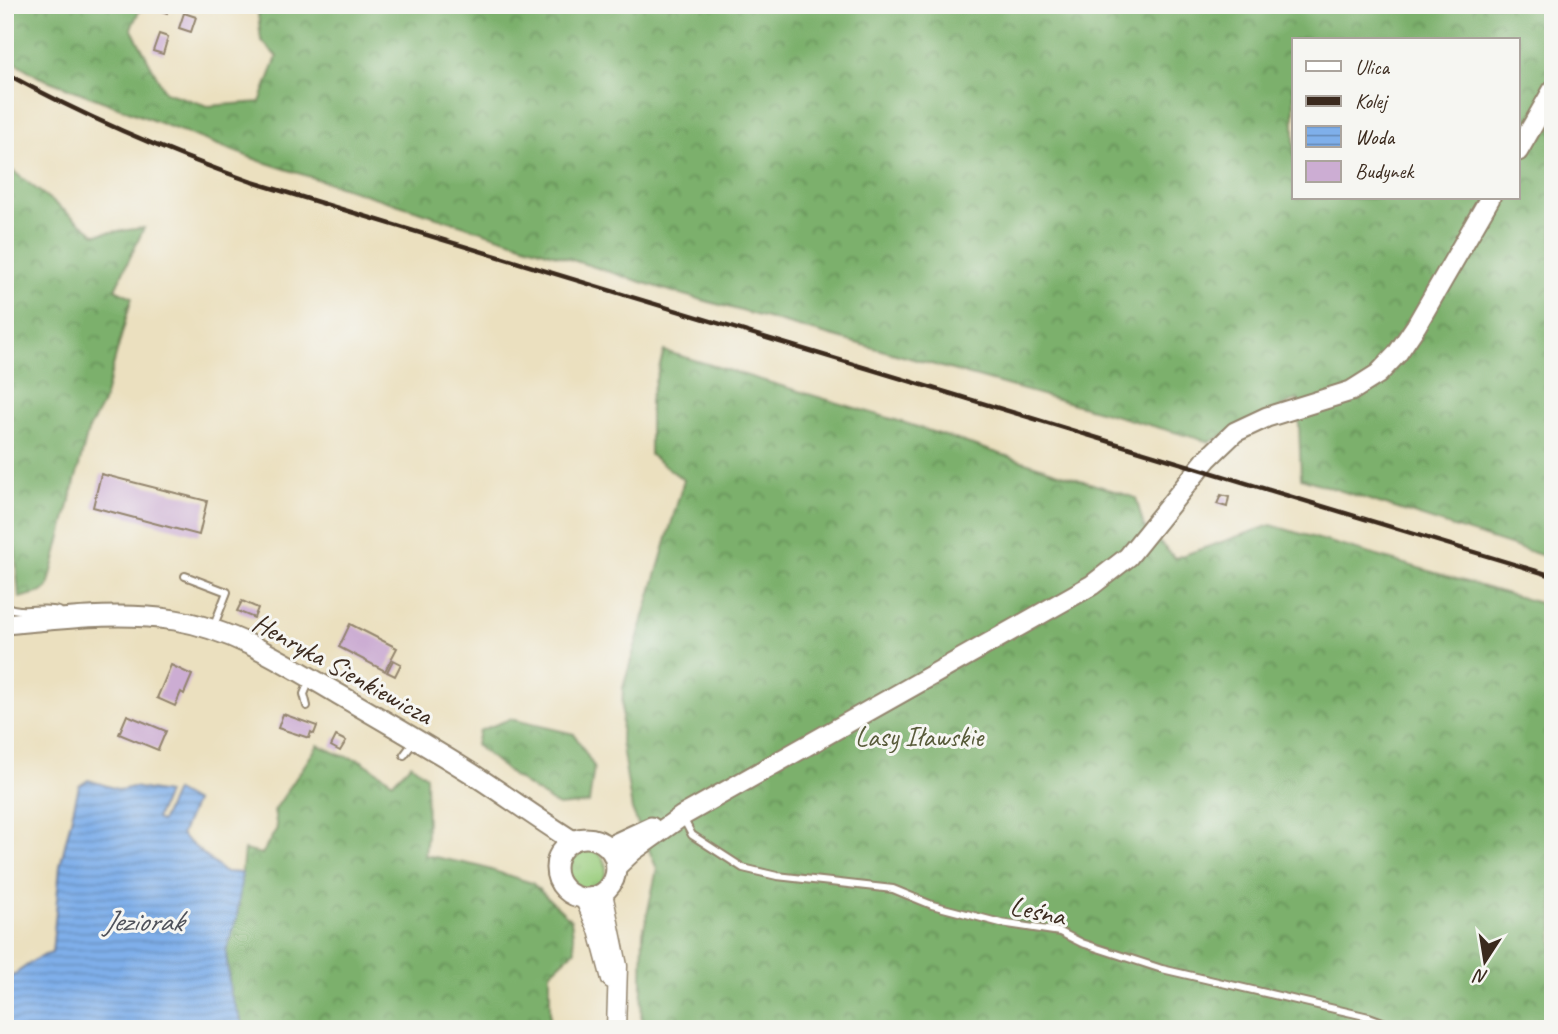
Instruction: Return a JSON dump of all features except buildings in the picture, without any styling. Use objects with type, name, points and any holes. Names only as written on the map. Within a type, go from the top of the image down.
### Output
[{"type":"main road","points":[[1520,148],[1553,90]]},
{"type":"main road","points":[[616,867],[633,851],[682,816],[1092,585],[1128,557],[1219,446],[1244,426],[1351,391],[1378,374],[1397,354],[1416,326],[1489,200]]},
{"type":"main road","name":"Henryka Sienkiewicza","points":[[5,624],[78,617],[143,616],[176,620],[212,630],[260,649],[311,678],[410,748],[470,772],[573,841]]},
{"type":"main road","name":"Henryka Sienkiewicza","points":[[513,803],[559,856]]},
{"type":"main road","points":[[608,847],[682,816]]},
{"type":"main road","points":[[591,838],[608,847],[616,867],[614,880],[593,896],[573,895],[564,888],[556,867],[559,856],[573,841],[591,838]]},
{"type":"main road","points":[[593,896],[618,966],[616,1029]]},
{"type":"lane","points":[[186,576],[227,592],[212,630]]},
{"type":"lane","points":[[5,606],[14,611],[50,608],[78,617]]},
{"type":"lane","points":[[307,706],[304,694],[311,678]]},
{"type":"lane","name":"Leśna","points":[[682,816],[692,835],[743,868],[777,876],[893,889],[932,905],[1001,923],[1060,932],[1082,943],[1162,969],[1369,1017],[1402,1029]]},
{"type":"green space","points":[[5,5],[142,5],[131,28],[165,92],[208,106],[260,102],[277,57],[261,40],[257,5],[443,5],[451,11],[481,5],[1553,5],[1553,559],[1301,478],[1298,399],[1210,442],[670,291],[260,161],[39,77],[5,56]]},
{"type":"green space","points":[[5,165],[95,234],[144,228],[115,289],[132,297],[103,403],[88,431],[48,587],[42,592],[19,598],[15,548],[5,549]]},
{"type":"green space","name":"Lasy Iławskie","points":[[664,351],[902,422],[1136,498],[1144,527],[1175,558],[1271,525],[1553,607],[1553,1029],[641,1029],[643,933],[657,869],[632,810],[621,741],[623,688],[684,480],[650,455],[650,400]]},
{"type":"green space","points":[[510,719],[574,734],[594,767],[589,803],[558,806],[513,776],[476,745],[479,731]]},
{"type":"green space","points":[[318,745],[360,760],[393,782],[411,764],[426,776],[425,855],[478,866],[532,883],[571,920],[575,950],[550,973],[550,1029],[245,1029],[230,993],[226,951],[237,917],[244,850],[262,854],[277,828],[274,811]]},
{"type":"green space","points":[[586,849],[600,855],[606,869],[600,883],[586,889],[572,883],[566,869],[572,855]]},
{"type":"water","name":"Jeziorak","points":[[88,780],[120,790],[133,787],[167,793],[156,819],[161,822],[175,791],[195,802],[181,835],[224,872],[242,873],[237,917],[226,951],[230,993],[245,1029],[5,1029],[5,981],[39,957],[52,953],[60,866],[79,786]]},
{"type":"railway","points":[[5,73],[127,133],[252,182],[1553,576]]}]
